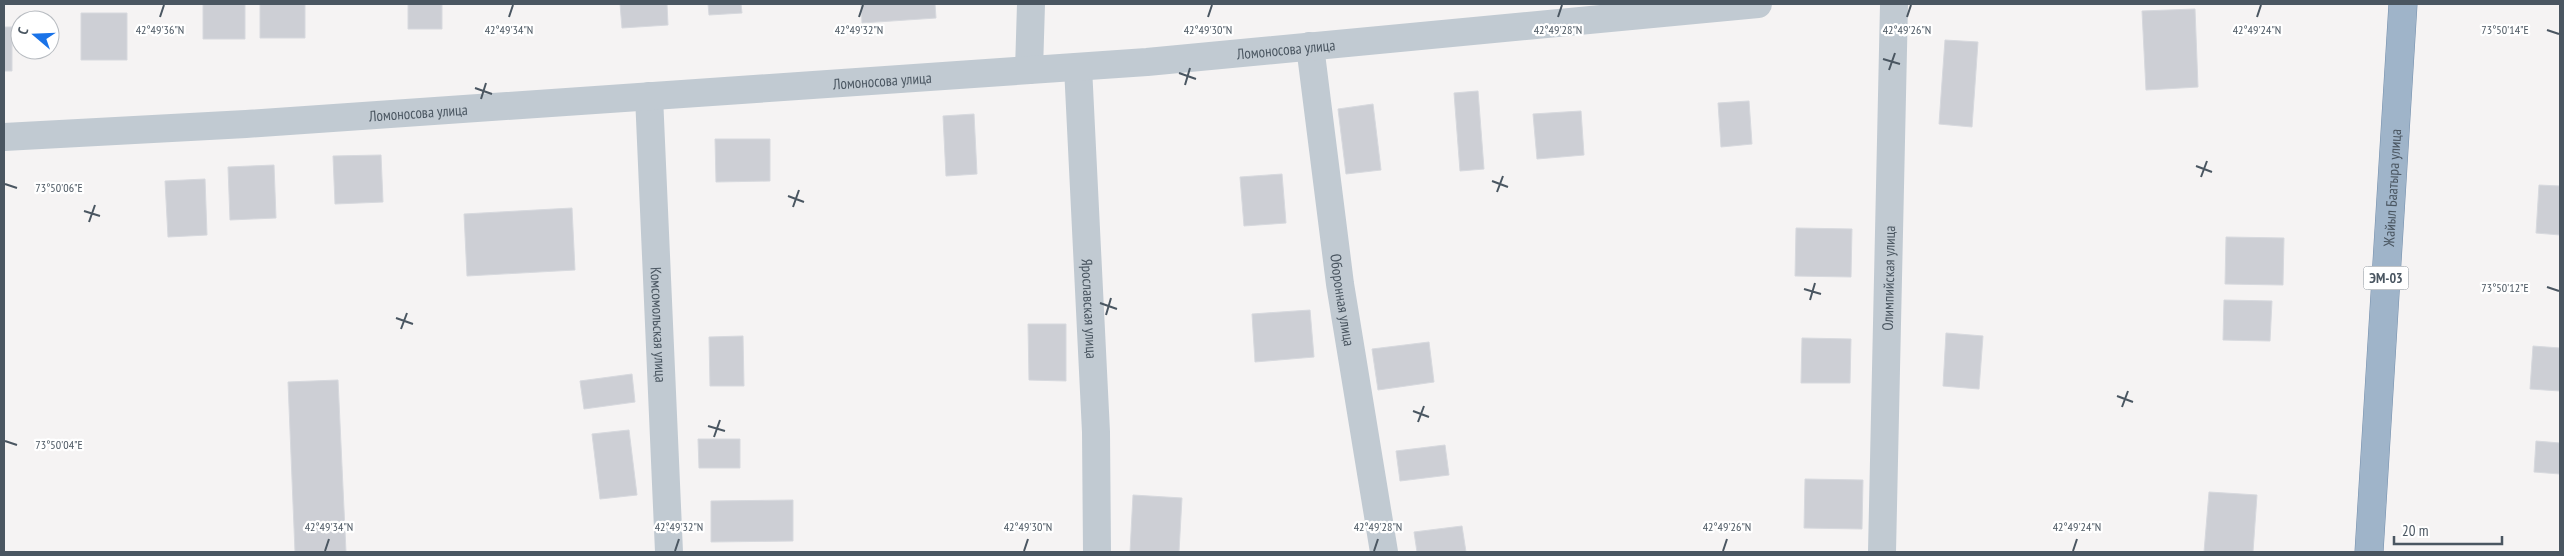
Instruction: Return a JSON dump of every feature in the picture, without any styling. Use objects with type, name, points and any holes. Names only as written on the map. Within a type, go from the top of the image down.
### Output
[{"type":"highway","name":"Жайыл Баатыра улица","points":[[2369,552],[2403,4]]},
{"type":"street","points":[[1029,70],[1030,4]]},
{"type":"street","name":"Ломоносова улица","points":[[4,137],[256,124],[1078,67],[1310,46],[1613,11],[1758,4]]},
{"type":"street","name":"Олимпийская улица","points":[[1882,552],[1894,4]]},
{"type":"street","name":"Оборонная улица","points":[[1310,46],[1340,284],[1384,552]]},
{"type":"street","name":"Ярославская улица","points":[[1078,67],[1096,432],[1097,552]]},
{"type":"street","name":"Комсомольская улица","points":[[649,96],[669,552]]},
{"type":"building","points":[[203,4],[245,4],[245,39],[203,39]]},
{"type":"building","points":[[260,4],[305,4],[305,38],[260,38]]},
{"type":"building","points":[[408,4],[442,4],[442,29],[408,29]]},
{"type":"building","points":[[620,4],[667,4],[668,25],[622,28]]},
{"type":"building","points":[[708,4],[741,4],[742,13],[709,15]]},
{"type":"building","points":[[861,4],[935,4],[936,18],[862,23]]},
{"type":"building","points":[[2195,9],[2198,87],[2146,90],[2142,11]]},
{"type":"building","points":[[81,13],[127,13],[127,60],[81,60]]},
{"type":"building","points":[[4,27],[10,27],[12,71],[4,71]]},
{"type":"building","points":[[1945,40],[1978,42],[1972,127],[1939,124]]},
{"type":"building","points":[[1478,91],[1484,169],[1460,171],[1454,93]]},
{"type":"building","points":[[1749,101],[1752,144],[1721,147],[1718,103]]},
{"type":"building","points":[[1373,104],[1381,170],[1346,174],[1338,109]]},
{"type":"building","points":[[1581,111],[1584,155],[1537,159],[1533,114]]},
{"type":"building","points":[[974,114],[977,174],[946,176],[943,116]]},
{"type":"building","points":[[715,139],[770,139],[770,181],[716,182]]},
{"type":"building","points":[[381,155],[383,202],[335,204],[333,156]]},
{"type":"building","points":[[274,165],[276,218],[230,220],[228,167]]},
{"type":"building","points":[[1282,174],[1286,223],[1244,226],[1240,177]]},
{"type":"building","points":[[205,179],[207,235],[168,237],[165,181]]},
{"type":"building","points":[[2539,185],[2560,186],[2560,235],[2536,233]]},
{"type":"building","points":[[572,208],[575,270],[467,276],[464,214]]},
{"type":"building","points":[[1796,228],[1852,229],[1851,277],[1795,276]]},
{"type":"building","points":[[2226,237],[2284,238],[2283,285],[2225,284]]},
{"type":"building","points":[[2224,300],[2272,301],[2270,341],[2223,340]]},
{"type":"building","points":[[1310,310],[1314,357],[1255,362],[1252,314]]},
{"type":"building","points":[[1028,324],[1066,324],[1066,381],[1029,380]]},
{"type":"building","points":[[1946,333],[1983,336],[1979,389],[1943,386]]},
{"type":"building","points":[[743,336],[744,386],[710,386],[709,337]]},
{"type":"building","points":[[1802,338],[1851,339],[1850,383],[1801,383]]},
{"type":"building","points":[[1429,342],[1434,382],[1378,390],[1372,349]]},
{"type":"building","points":[[2533,346],[2560,348],[2560,391],[2530,389]]},
{"type":"building","points":[[632,374],[635,402],[584,409],[580,381]]},
{"type":"building","points":[[338,380],[346,552],[295,552],[288,382]]},
{"type":"building","points":[[629,430],[637,495],[600,499],[592,434]]},
{"type":"building","points":[[698,439],[740,439],[740,468],[699,468]]},
{"type":"building","points":[[2536,441],[2560,443],[2560,474],[2534,472]]},
{"type":"building","points":[[1445,445],[1449,475],[1400,481],[1396,451]]},
{"type":"building","points":[[1805,479],[1863,480],[1862,529],[1804,528]]},
{"type":"building","points":[[2209,492],[2257,495],[2253,552],[2204,552]]},
{"type":"building","points":[[1133,495],[1182,498],[1179,552],[1130,552]]},
{"type":"building","points":[[793,500],[793,541],[711,542],[711,501]]},
{"type":"building","points":[[1462,526],[1466,552],[1417,552],[1414,532]]}]
